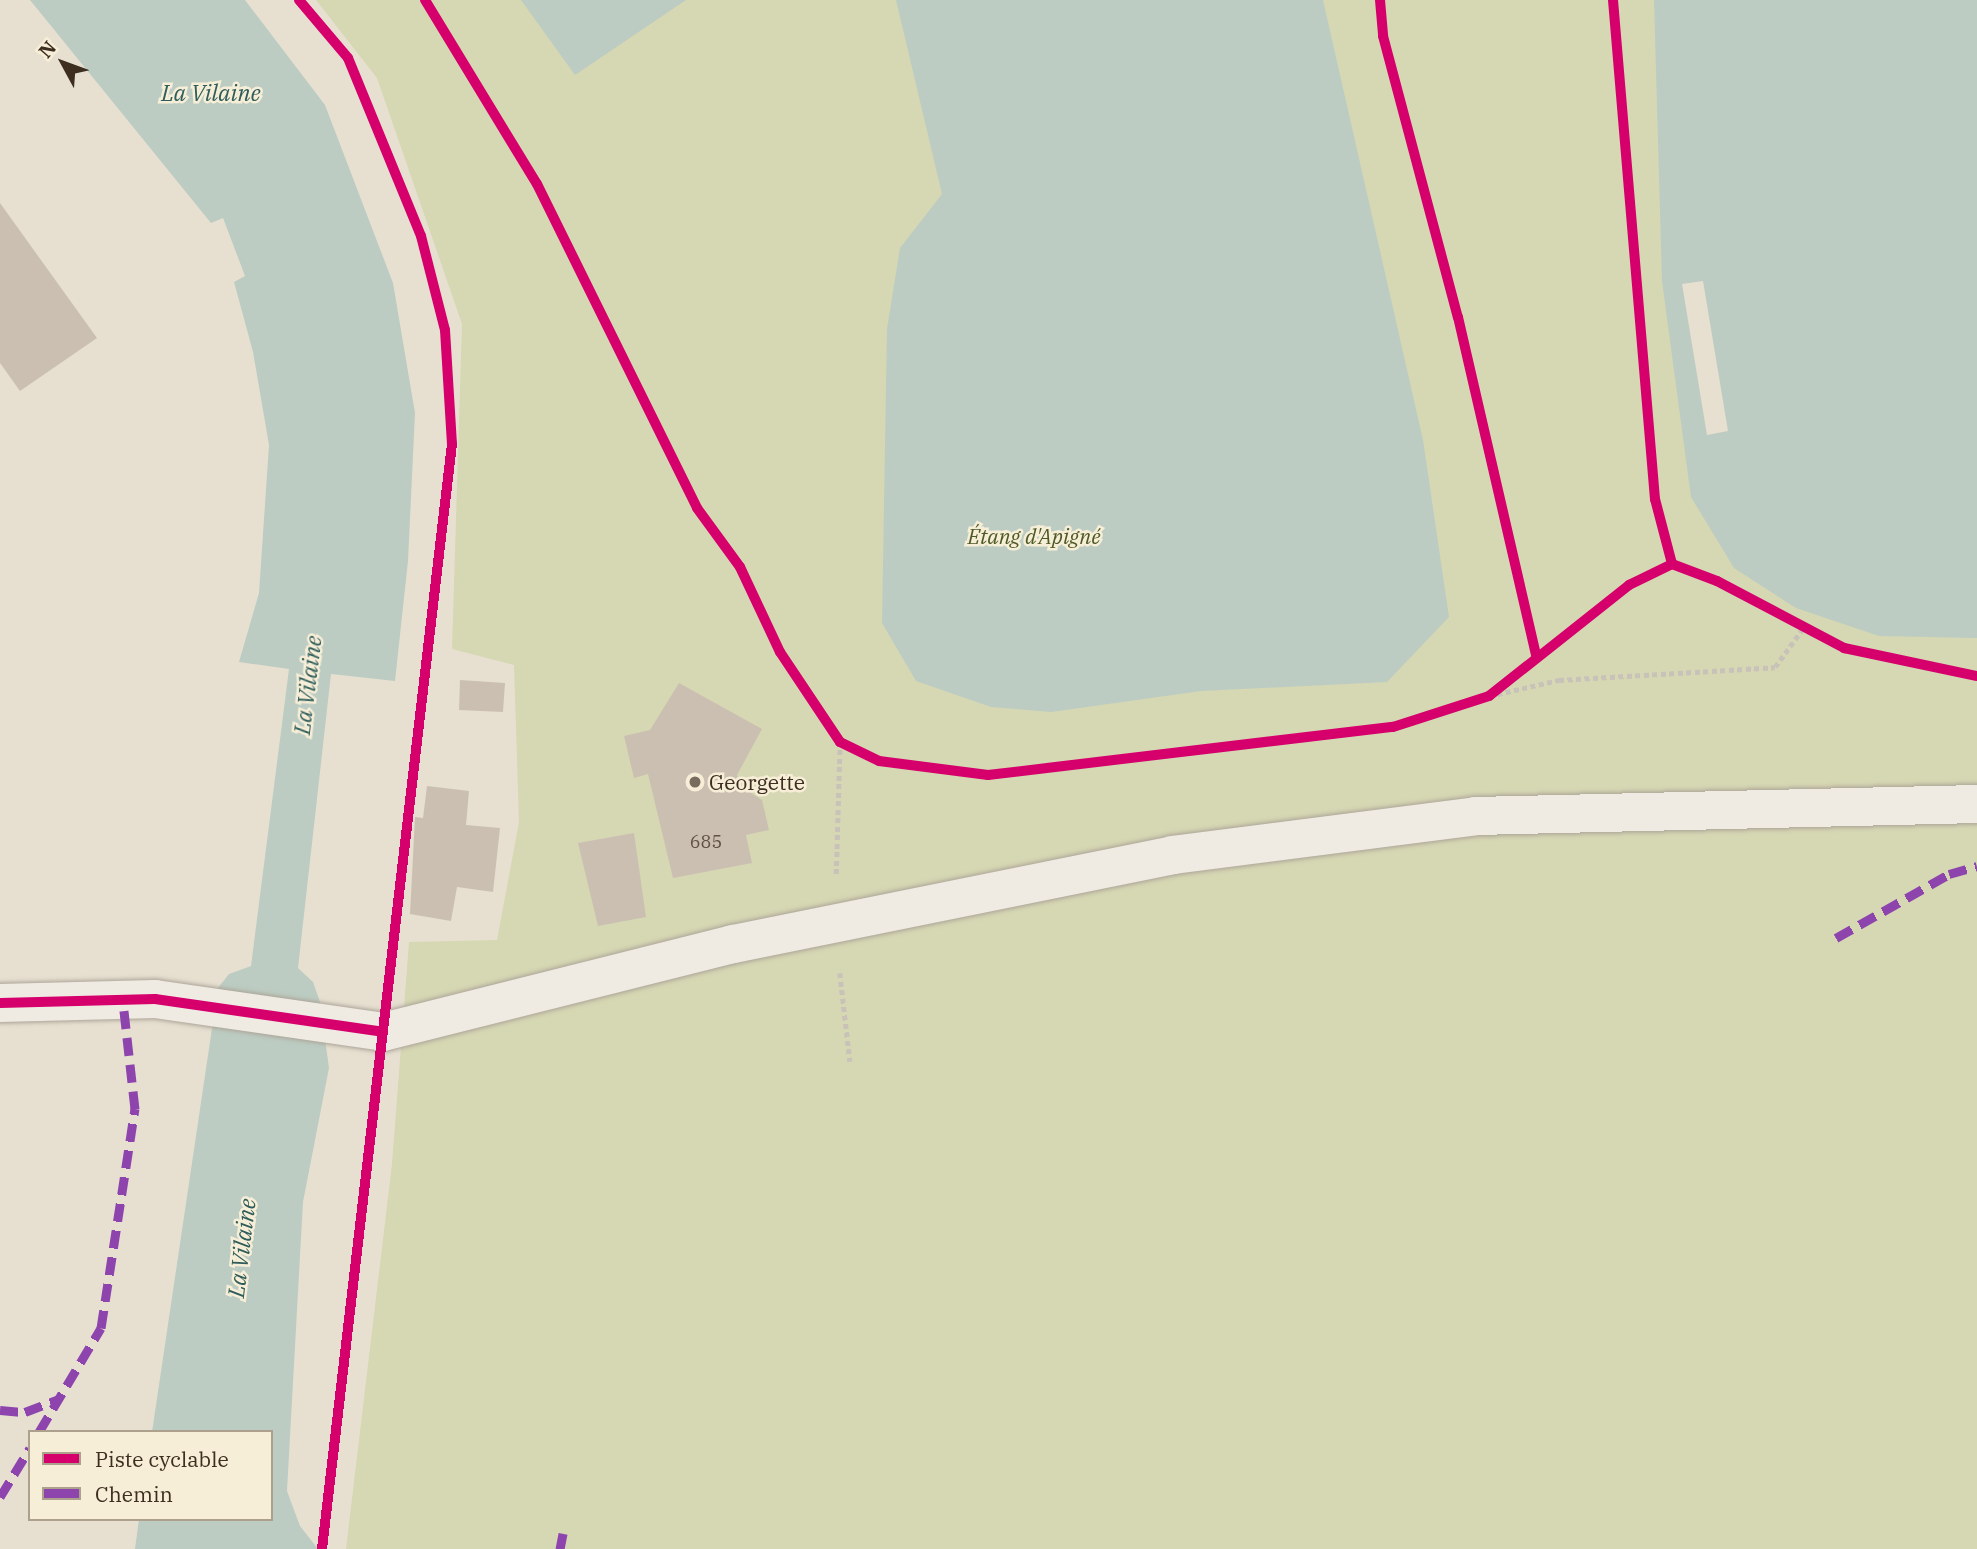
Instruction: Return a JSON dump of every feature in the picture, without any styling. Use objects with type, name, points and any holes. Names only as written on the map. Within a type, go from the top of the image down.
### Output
[{"type":"street","points":[[0,1003],[155,999],[383,1032],[733,944],[1173,855],[1476,816],[1977,804]]},
{"type":"path","points":[[1489,696],[1559,680],[1775,667],[1804,627]]},
{"type":"green space","name":"Étang d'Apigné","points":[[316,0],[1977,0],[1977,1549],[346,1549],[392,1164],[409,942],[497,940],[519,822],[514,665],[452,649],[462,324],[377,78]]},
{"type":"water","name":"La Vilaine","points":[[30,0],[245,0],[325,105],[393,283],[415,413],[408,561],[395,681],[331,674],[298,968],[313,982],[320,1002],[329,1068],[303,1202],[287,1491],[300,1526],[318,1549],[135,1549],[139,1521],[273,1521],[273,1430],[152,1430],[218,988],[229,974],[251,966],[289,669],[239,662],[259,593],[269,445],[253,352],[234,282],[245,276],[223,218],[211,223]]},
{"type":"water","points":[[521,0],[686,0],[575,75]]},
{"type":"water","name":"Étang d'Apigné","points":[[896,0],[1323,0],[1423,440],[1449,617],[1387,682],[1201,691],[1051,712],[991,707],[916,681],[882,623],[887,329],[900,248],[942,194]]},
{"type":"water","points":[[1654,0],[1977,0],[1977,638],[1879,636],[1796,608],[1734,568],[1691,497],[1662,281]]},
{"type":"pier","points":[[1703,281],[1728,431],[1707,435],[1682,284]]},
{"type":"building","points":[[0,203],[97,338],[20,391],[0,363]]},
{"type":"building","points":[[460,680],[505,683],[503,712],[459,710]]},
{"type":"building","name":"Georgette","points":[[679,683],[762,729],[737,775],[740,786],[762,800],[769,830],[746,835],[752,863],[673,878],[648,774],[634,778],[624,736],[650,730]]},
{"type":"building","points":[[427,786],[469,791],[466,825],[500,828],[493,892],[457,887],[451,921],[410,914],[415,817],[423,818]]},
{"type":"building","points":[[634,833],[646,917],[598,926],[578,843]]},
{"type":"marked path","points":[[1836,938],[1949,874],[1977,866]]},
{"type":"marked path","points":[[40,1430],[101,1328],[135,1109],[123,1002]]},
{"type":"marked path","points":[[0,1410],[25,1412],[59,1399]]},
{"type":"marked path","points":[[0,1497],[28,1451]]},
{"type":"marked path","points":[[560,1549],[563,1533]]},
{"type":"cycle path","points":[[299,0],[348,58],[421,236],[445,330],[452,444],[322,1549]]},
{"type":"cycle path","points":[[425,0],[537,184],[697,508],[740,567],[780,652],[840,742],[879,761],[988,775],[1393,727],[1489,696],[1629,585],[1672,564],[1717,581],[1844,648],[1977,676]]},
{"type":"cycle path","points":[[1380,0],[1383,36],[1458,317],[1536,656]]},
{"type":"cycle path","points":[[1613,0],[1655,499],[1672,564]]},
{"type":"cycle path","points":[[0,1003],[155,999],[383,1032]]},
{"type":"place","name":"Georgette","points":[[695,782]]}]
